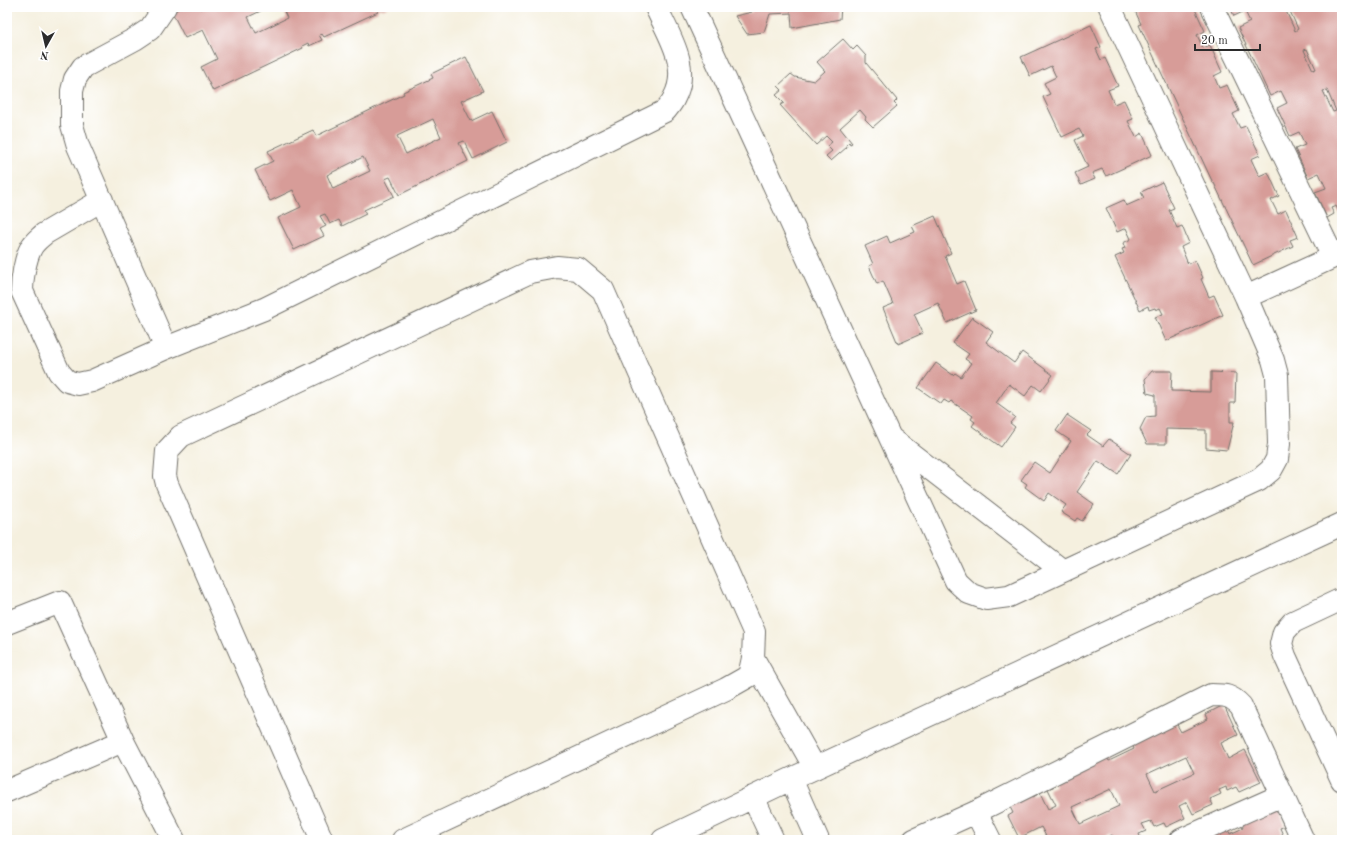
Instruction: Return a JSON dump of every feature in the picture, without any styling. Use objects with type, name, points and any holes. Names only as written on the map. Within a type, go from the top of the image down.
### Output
[{"type":"street","points":[[166,7],[150,29],[135,39],[83,67],[75,79],[72,92],[72,125],[78,146],[166,348]]},
{"type":"street","points":[[102,200],[44,234],[38,240],[31,248],[22,282],[22,291],[59,372],[67,381],[78,384],[92,381],[166,348],[264,309],[665,111],[674,98],[681,77],[680,64],[679,58],[656,7]]},
{"type":"street","points":[[692,7],[956,581],[968,593],[986,599],[1009,596],[1259,480],[1271,470],[1277,459],[1279,444],[1277,375],[1273,360],[1246,297],[1110,7]]},
{"type":"street","points":[[1212,7],[1337,255],[1246,297]]},
{"type":"street","points":[[322,840],[167,484],[165,476],[167,451],[181,436],[530,272],[557,267],[578,269],[603,290],[754,632],[753,658],[749,676],[726,689],[403,840]]},
{"type":"street","points":[[890,438],[1063,571]]},
{"type":"street","points":[[663,840],[791,779],[1342,524]]},
{"type":"street","points":[[1342,600],[1293,622],[1284,632],[1281,644],[1285,656],[1342,780]]},
{"type":"street","points":[[7,623],[60,602],[123,741],[174,840]]},
{"type":"street","points":[[753,658],[815,768]]},
{"type":"street","points":[[914,840],[976,812],[1211,695],[1225,695],[1234,699],[1241,706],[1303,840]]},
{"type":"street","points":[[7,791],[123,741]]},
{"type":"street","points":[[791,779],[818,840]]},
{"type":"street","points":[[1181,840],[1282,795]]},
{"type":"street","points":[[753,797],[773,840]]},
{"type":"street","points":[[976,812],[990,840]]},
{"type":"building","points":[[182,7],[199,7],[200,9],[205,7],[269,7],[248,17],[256,33],[287,18],[282,7],[389,7],[382,10],[381,8],[377,10],[378,12],[324,37],[322,34],[319,35],[322,40],[309,46],[308,43],[302,46],[303,48],[213,91],[201,67],[217,59],[203,30],[185,38],[172,12]]},
{"type":"building","points":[[751,7],[841,7],[840,19],[792,28],[791,13],[770,14],[764,32],[747,34],[735,16],[752,12]]},
{"type":"building","points":[[1136,7],[1194,7],[1205,31],[1197,35],[1203,48],[1210,45],[1222,72],[1214,76],[1219,88],[1227,85],[1239,111],[1233,114],[1240,128],[1246,126],[1260,155],[1251,159],[1259,176],[1268,172],[1279,196],[1271,200],[1278,214],[1286,210],[1298,237],[1290,240],[1293,246],[1253,265],[1139,25],[1141,24],[1136,13],[1138,11]]},
{"type":"building","points":[[1230,7],[1342,7],[1342,127],[1340,128],[1342,134],[1342,218],[1336,206],[1331,208],[1334,214],[1327,218],[1315,192],[1326,188],[1319,173],[1308,178],[1295,149],[1305,145],[1299,132],[1290,136],[1277,108],[1287,103],[1281,91],[1270,96],[1238,28],[1250,22],[1245,11],[1234,16]],"holes":[[[1289,9],[1298,29],[1295,31],[1286,11]],[[1307,49],[1316,69],[1313,70],[1304,50]],[[1327,90],[1336,111],[1333,112],[1323,91]]]},
{"type":"building","points":[[1091,25],[1101,47],[1096,49],[1101,60],[1105,58],[1118,86],[1108,90],[1114,104],[1124,100],[1133,119],[1128,121],[1136,137],[1142,133],[1152,155],[1106,176],[1102,169],[1092,173],[1095,179],[1081,185],[1075,173],[1088,167],[1075,140],[1083,136],[1079,129],[1062,137],[1043,97],[1050,94],[1044,83],[1056,77],[1051,66],[1030,76],[1021,57]]},
{"type":"building","points":[[843,39],[853,50],[857,46],[866,56],[866,63],[897,100],[894,103],[897,106],[873,127],[865,119],[866,117],[860,110],[840,128],[852,143],[850,144],[849,142],[846,145],[847,147],[831,161],[826,156],[832,151],[827,146],[832,142],[826,136],[816,145],[780,105],[784,103],[776,95],[782,90],[778,86],[791,74],[795,77],[814,81],[825,71],[817,62]]},
{"type":"building","points":[[466,57],[483,91],[461,101],[471,121],[492,111],[507,142],[473,159],[464,141],[459,143],[468,161],[399,195],[390,177],[385,179],[394,196],[364,210],[366,214],[342,226],[339,220],[330,224],[325,214],[320,216],[326,226],[320,229],[324,236],[294,250],[278,218],[301,207],[293,190],[270,201],[255,170],[273,161],[268,151],[313,130],[316,136],[404,94],[403,92],[433,78],[431,74]],"holes":[[[433,119],[441,137],[406,154],[397,136]],[[363,157],[370,171],[333,189],[327,175]]]},
{"type":"building","points":[[1162,182],[1174,208],[1169,210],[1177,228],[1182,226],[1189,243],[1181,247],[1188,264],[1195,260],[1209,297],[1214,295],[1223,315],[1166,341],[1155,317],[1163,314],[1160,308],[1156,310],[1155,308],[1149,310],[1148,306],[1140,310],[1115,257],[1124,253],[1122,249],[1125,248],[1123,243],[1131,239],[1126,228],[1117,232],[1106,208],[1124,200],[1126,206],[1144,198],[1141,192]]},
{"type":"building","points":[[935,216],[951,253],[945,256],[957,284],[964,281],[976,310],[947,323],[938,303],[914,314],[923,333],[898,344],[883,308],[893,304],[883,281],[877,284],[869,266],[873,264],[865,246],[887,236],[890,243],[915,232],[912,226]]},
{"type":"building","points":[[972,317],[993,332],[986,342],[1014,363],[1022,352],[1053,375],[1041,391],[1033,385],[1025,396],[1009,384],[996,403],[1015,417],[1010,423],[1015,427],[1001,447],[972,426],[975,422],[971,419],[973,416],[951,401],[949,403],[944,400],[941,404],[918,388],[936,363],[953,375],[955,373],[961,377],[971,363],[965,359],[969,354],[953,343]]},
{"type":"building","points":[[1152,371],[1172,371],[1171,391],[1211,392],[1211,372],[1236,373],[1235,403],[1230,403],[1230,422],[1234,422],[1227,450],[1206,448],[1206,430],[1166,429],[1166,444],[1147,444],[1140,429],[1146,417],[1155,416],[1155,395],[1147,393],[1145,379]]},
{"type":"building","points":[[1067,415],[1091,431],[1087,435],[1103,446],[1109,439],[1131,454],[1118,474],[1098,461],[1077,492],[1094,504],[1082,521],[1077,518],[1075,521],[1061,512],[1066,505],[1049,493],[1044,501],[1025,487],[1027,484],[1021,480],[1034,462],[1050,473],[1071,441],[1056,431]]},
{"type":"building","points":[[1224,705],[1238,735],[1221,743],[1228,759],[1245,750],[1261,782],[1239,792],[1236,787],[1227,791],[1226,787],[1219,790],[1221,794],[1210,799],[1213,805],[1193,814],[1187,802],[1179,806],[1185,818],[1166,827],[1164,823],[1154,827],[1151,821],[1142,824],[1146,831],[1139,834],[1141,839],[1139,840],[1114,840],[1112,835],[1106,838],[1107,840],[1048,840],[1041,827],[1019,838],[1008,816],[1013,813],[1006,799],[1029,788],[1033,797],[1040,793],[1048,809],[1056,805],[1048,789],[1055,786],[1052,780],[1105,754],[1109,761],[1134,749],[1131,742],[1175,721],[1181,732],[1208,719],[1206,714]],"holes":[[[1186,756],[1194,773],[1155,791],[1147,774]],[[1111,789],[1119,806],[1080,824],[1072,807]]]},
{"type":"building","points":[[1274,802],[1285,826],[1280,828],[1285,840],[1197,840],[1226,823],[1230,834],[1243,828],[1238,818]]}]
